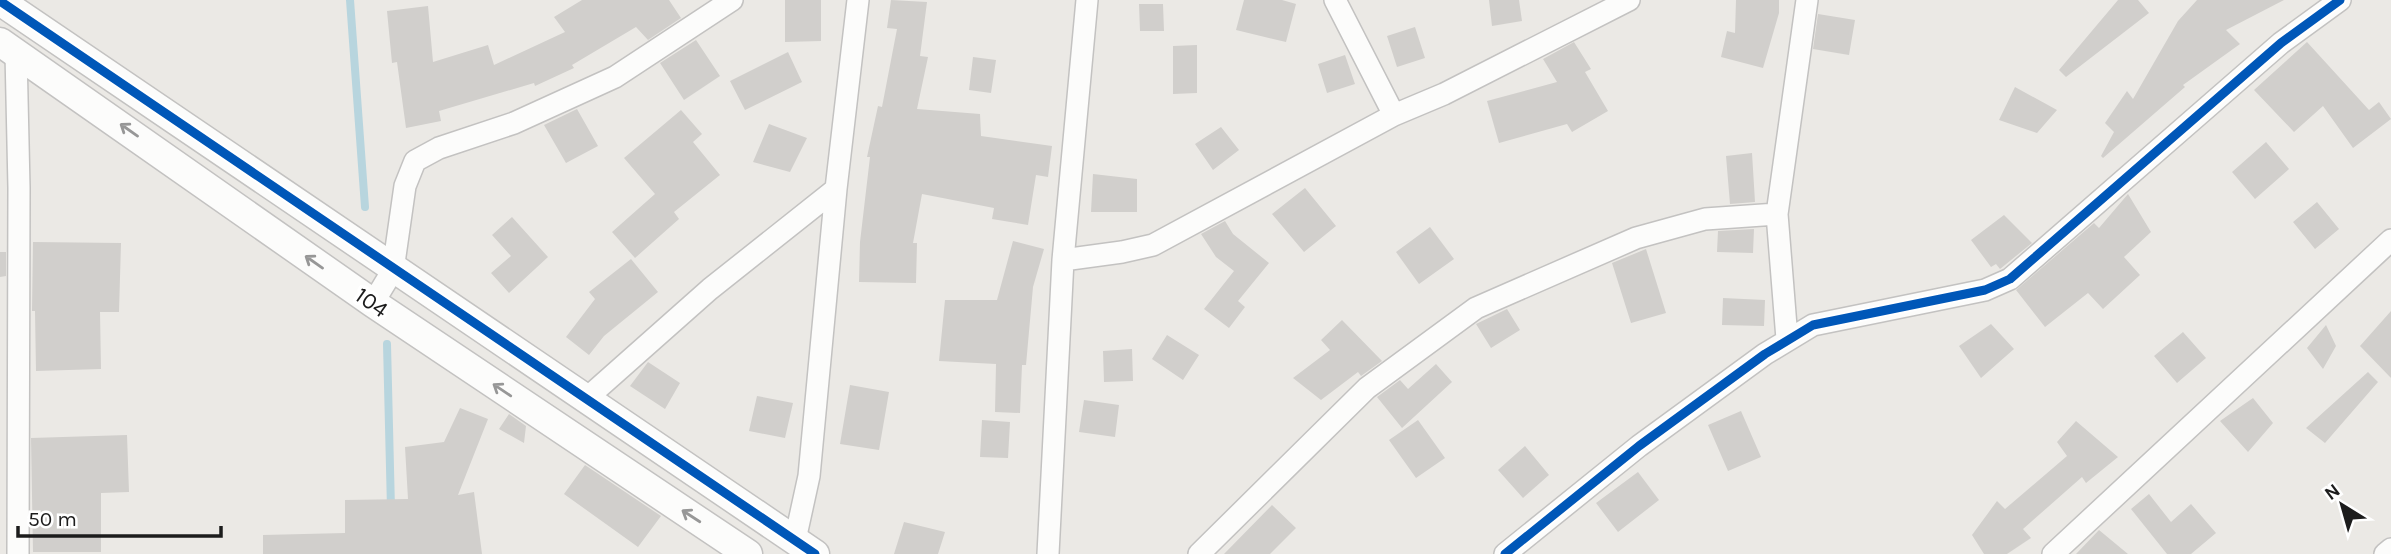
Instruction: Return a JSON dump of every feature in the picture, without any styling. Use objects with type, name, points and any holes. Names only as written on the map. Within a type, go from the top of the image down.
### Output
[{"type":"street","points":[[373,303],[393,270],[405,186],[415,161],[439,148],[514,123],[615,77],[732,0]]},
{"type":"street","points":[[805,547],[809,476],[836,189],[858,0]]},
{"type":"street","points":[[1048,554],[1063,260],[1087,0]]},
{"type":"street","points":[[1335,0],[1394,115]]},
{"type":"street","points":[[1063,260],[1122,253],[1153,245],[1394,115],[1444,94],[1629,0]]},
{"type":"street","points":[[1787,339],[1777,214],[1807,0]]},
{"type":"street","points":[[1506,554],[1639,446],[1787,339],[1813,325],[1985,290],[2010,279],[2281,43],[2340,0]]},
{"type":"street","points":[[0,1],[805,547]]},
{"type":"street","points":[[8,47],[19,188],[18,554]]},
{"type":"street","name":"104","points":[[8,47],[373,303],[748,554]]},
{"type":"street","points":[[587,398],[710,289],[836,189]]},
{"type":"street","points":[[1199,554],[1367,388],[1476,309],[1636,238],[1705,219],[1777,214]]},
{"type":"street","points":[[2053,554],[2391,240]]},
{"type":"street","points":[[2385,554],[2391,549]]},
{"type":"building","points":[[582,0],[669,0],[681,18],[648,40],[636,27],[572,65],[574,68],[535,86],[534,83],[439,111],[441,121],[406,128],[397,62],[392,63],[387,11],[428,6],[433,62],[488,45],[494,65],[565,32],[554,17]]},
{"type":"building","points":[[785,0],[821,0],[821,41],[785,42]]},
{"type":"building","points":[[891,0],[927,2],[920,56],[928,57],[917,109],[980,114],[981,136],[1052,146],[1048,177],[1036,175],[1028,225],[992,219],[994,208],[922,194],[913,243],[917,243],[916,283],[859,282],[860,242],[870,157],[867,157],[878,106],[882,107],[897,29],[887,28]]},
{"type":"building","points":[[1244,0],[1282,0],[1296,4],[1286,42],[1236,30]]},
{"type":"building","points":[[1489,0],[1519,0],[1522,21],[1492,26]]},
{"type":"building","points":[[1736,0],[1779,0],[1779,13],[1763,68],[1721,57],[1727,31],[1735,33]]},
{"type":"building","points":[[2118,0],[2138,0],[2149,13],[2066,77],[2059,70]]},
{"type":"building","points":[[2197,0],[2284,0],[2226,30],[2240,44],[2183,85],[2185,87],[2103,158],[2101,156],[2114,132],[2105,123],[2127,91],[2133,99],[2178,21]]},
{"type":"building","points":[[1139,4],[1163,4],[1164,31],[1140,31]]},
{"type":"building","points":[[1818,14],[1855,20],[1849,55],[1813,49]]},
{"type":"building","points":[[1415,27],[1425,58],[1397,67],[1387,36]]},
{"type":"building","points":[[696,40],[720,76],[684,100],[660,63]]},
{"type":"building","points":[[1574,42],[1591,69],[1585,72],[1608,111],[1572,132],[1567,124],[1499,143],[1487,101],[1557,82],[1543,59]]},
{"type":"building","points":[[2307,42],[2369,110],[2379,102],[2391,119],[2353,148],[2323,106],[2294,132],[2254,90]]},
{"type":"building","points":[[1197,45],[1197,93],[1173,94],[1173,46]]},
{"type":"building","points":[[788,52],[802,82],[745,110],[730,81]]},
{"type":"building","points":[[1345,55],[1355,84],[1327,93],[1318,64]]},
{"type":"building","points":[[973,57],[996,60],[991,93],[969,90]]},
{"type":"building","points":[[2015,87],[2057,110],[2037,133],[1999,120]]},
{"type":"building","points":[[577,109],[598,146],[566,163],[544,125]]},
{"type":"building","points":[[681,110],[702,134],[693,142],[720,175],[674,212],[679,219],[635,258],[612,232],[655,194],[624,158]]},
{"type":"building","points":[[769,124],[807,138],[790,172],[753,162]]},
{"type":"building","points":[[1221,127],[1239,150],[1213,170],[1195,144]]},
{"type":"building","points":[[2266,142],[2289,169],[2255,199],[2232,172]]},
{"type":"building","points":[[1752,153],[1755,202],[1730,204],[1726,156]]},
{"type":"building","points":[[1093,174],[1137,179],[1137,212],[1091,212]]},
{"type":"building","points":[[1305,188],[1336,226],[1304,252],[1272,214]]},
{"type":"building","points":[[2128,194],[2151,232],[2124,257],[2140,275],[2103,309],[2088,293],[2045,327],[2016,290],[2094,223],[2099,228]]},
{"type":"building","points":[[2317,202],[2339,229],[2315,249],[2293,222]]},
{"type":"building","points":[[2004,215],[2032,243],[2000,269],[1996,264],[1991,267],[1971,240]]},
{"type":"building","points":[[512,217],[548,257],[509,293],[491,273],[511,256],[492,235]]},
{"type":"building","points":[[1225,221],[1233,234],[1269,263],[1238,301],[1245,307],[1229,328],[1204,309],[1234,271],[1216,257],[1201,234]]},
{"type":"building","points":[[1430,227],[1454,259],[1419,284],[1396,252]]},
{"type":"building","points":[[1754,229],[1753,253],[1717,252],[1718,231]]},
{"type":"building","points":[[1013,241],[1044,249],[1033,287],[1026,365],[1022,365],[1020,413],[995,412],[996,364],[939,361],[945,300],[997,300]]},
{"type":"building","points":[[33,242],[121,243],[119,312],[100,312],[101,369],[36,371],[35,311],[32,311]]},
{"type":"building","points":[[1646,249],[1666,313],[1631,323],[1612,263]]},
{"type":"building","points":[[0,252],[6,252],[6,276],[0,277]]},
{"type":"building","points":[[631,259],[658,292],[604,336],[589,355],[566,337],[595,299],[589,292]]},
{"type":"building","points":[[1723,298],[1765,300],[1764,326],[1722,325]]},
{"type":"building","points":[[1507,309],[1520,330],[1491,348],[1476,324]]},
{"type":"building","points":[[2391,311],[2391,378],[2360,346]]},
{"type":"building","points":[[1342,320],[1382,361],[1361,376],[1358,372],[1321,400],[1293,378],[1330,350],[1321,340]]},
{"type":"building","points":[[1991,324],[2014,349],[1981,378],[1959,346]]},
{"type":"building","points":[[2326,325],[2336,346],[2323,369],[2307,348]]},
{"type":"building","points":[[2183,332],[2206,358],[2177,383],[2154,356]]},
{"type":"building","points":[[1167,335],[1199,355],[1183,380],[1152,359]]},
{"type":"building","points":[[1132,349],[1133,381],[1104,382],[1103,351]]},
{"type":"building","points":[[648,362],[680,383],[665,409],[630,386]]},
{"type":"building","points":[[1436,364],[1452,382],[1402,428],[1377,397],[1400,380],[1408,389]]},
{"type":"building","points":[[2368,372],[2378,382],[2325,443],[2306,428]]},
{"type":"building","points":[[850,385],[889,392],[879,450],[840,444]]},
{"type":"building","points":[[757,396],[793,403],[785,438],[749,431]]},
{"type":"building","points":[[2253,398],[2273,423],[2248,452],[2220,421]]},
{"type":"building","points":[[1084,400],[1119,405],[1115,437],[1079,432]]},
{"type":"building","points":[[460,408],[488,419],[458,495],[474,492],[482,554],[263,554],[263,535],[345,533],[345,500],[408,499],[405,447],[444,442]]},
{"type":"building","points":[[1741,411],[1761,457],[1728,471],[1708,425]]},
{"type":"building","points":[[509,414],[526,426],[524,443],[499,429]]},
{"type":"building","points":[[982,420],[1010,422],[1008,458],[980,457]]},
{"type":"building","points":[[1418,420],[1445,458],[1416,478],[1389,440]]},
{"type":"building","points":[[2076,421],[2118,457],[2086,483],[2082,477],[2023,529],[2031,538],[2007,554],[1984,554],[1972,535],[1997,501],[2005,509],[2067,456],[2057,442]]},
{"type":"building","points":[[127,435],[129,492],[101,493],[101,552],[33,552],[31,438]]},
{"type":"building","points":[[1525,446],[1549,475],[1523,498],[1498,470]]},
{"type":"building","points":[[585,465],[661,516],[638,547],[564,494]]},
{"type":"building","points":[[1638,472],[1659,500],[1618,532],[1596,503]]},
{"type":"building","points":[[2149,494],[2171,522],[2191,504],[2216,533],[2191,554],[2167,554],[2131,509]]},
{"type":"building","points":[[1272,505],[1296,528],[1270,554],[1224,554]]},
{"type":"building","points":[[904,522],[945,532],[938,554],[894,554]]},
{"type":"building","points":[[2099,530],[2128,554],[2076,554]]},
{"type":"waterway","points":[[350,0],[365,207]]},
{"type":"waterway","points":[[387,344],[391,509]]},
{"type":"cycle path","points":[[1505,554],[1639,446],[1765,354],[1813,325],[1985,290],[2010,279],[2281,43],[2340,0]]},
{"type":"cycle path","points":[[0,1],[815,554]]}]
